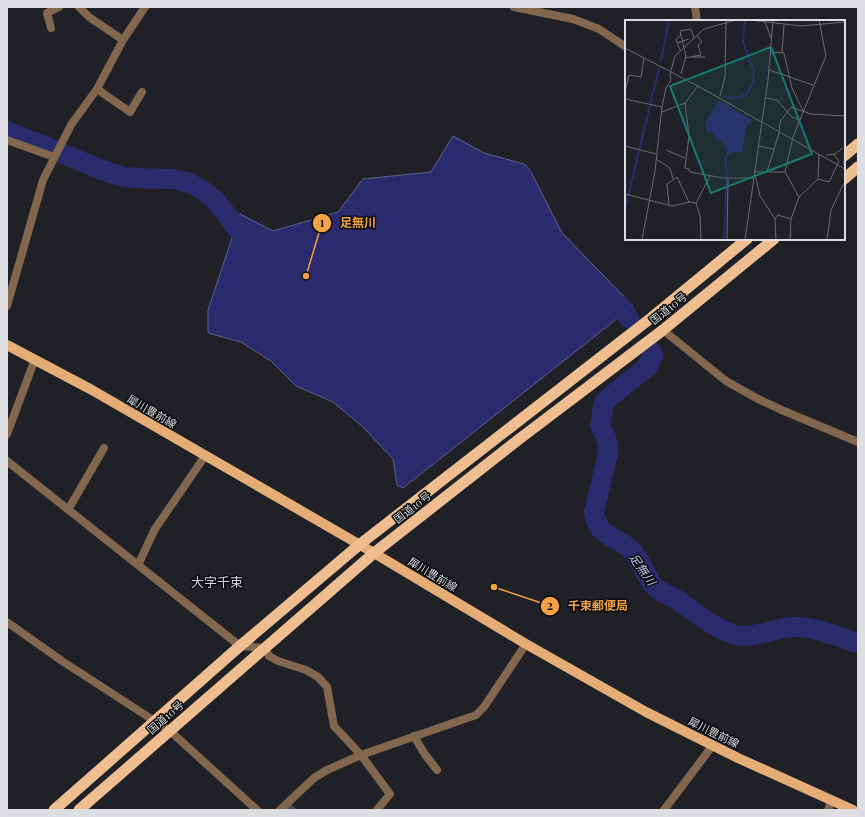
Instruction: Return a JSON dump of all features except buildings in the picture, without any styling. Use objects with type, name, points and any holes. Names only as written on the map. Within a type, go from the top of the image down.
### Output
[{"type":"highway","points":[[845,155],[858,144]]},
{"type":"highway","points":[[845,179],[858,167]]},
{"type":"highway","name":"国道10号","points":[[54,810],[240,646],[359,545],[651,318],[746,240]]},
{"type":"highway","name":"国道10号","points":[[79,810],[374,553],[518,440],[663,330],[773,240]]},
{"type":"main road","name":"犀川豊前線","points":[[7,345],[92,390],[374,553],[526,644],[646,712],[853,810]]},
{"type":"street","points":[[51,28],[47,13],[59,7]]},
{"type":"street","points":[[79,7],[89,17],[123,40]]},
{"type":"street","points":[[7,306],[43,180],[71,125],[97,89],[123,40],[145,7]]},
{"type":"street","points":[[514,7],[573,19],[599,29],[625,45]]},
{"type":"street","points":[[695,7],[697,20]]},
{"type":"street","points":[[97,89],[130,112],[142,92]]},
{"type":"street","points":[[7,140],[54,157]]},
{"type":"street","points":[[663,330],[726,381],[758,399],[858,442]]},
{"type":"street","points":[[7,434],[35,359]]},
{"type":"street","points":[[68,510],[104,448]]},
{"type":"street","points":[[138,566],[156,529],[205,456]]},
{"type":"street","points":[[7,461],[240,646],[264,648],[269,656],[278,661],[306,670],[318,677],[327,687],[334,726],[361,755],[390,794],[377,810]]},
{"type":"street","points":[[7,622],[62,661],[170,731],[257,810]]},
{"type":"street","points":[[280,810],[314,778],[327,770],[361,755],[476,715],[484,707],[526,644]]},
{"type":"street","points":[[414,736],[424,753],[437,770]]},
{"type":"street","points":[[664,810],[713,745]]},
{"type":"street","points":[[828,810],[832,800]]},
{"type":"shaded area","points":[[453,136],[484,153],[524,164],[531,172],[562,233],[633,306],[403,488],[397,485],[393,459],[363,427],[333,402],[296,386],[271,361],[241,342],[208,333],[208,310],[240,214],[273,231],[338,212],[363,179],[431,172]]},
{"type":"waterway","name":"足無川","points":[[7,131],[115,175],[135,178],[161,178],[178,180],[195,186],[213,198],[239,231],[254,246]]},
{"type":"waterway","name":"足無川","points":[[602,307],[620,306],[629,318]]},
{"type":"waterway","name":"足無川","points":[[652,352],[653,355],[648,366],[604,402],[600,426],[606,437],[608,453],[594,512],[599,527],[603,532],[632,551],[655,587],[726,632],[734,635],[749,636],[789,627],[803,627],[858,643]]},
{"type":"place","name":"足無川","points":[[306,276]]},
{"type":"place","name":"千束郵便局","points":[[494,587]]},
{"type":"district","name":"大字千束","points":[[217,581]]}]
